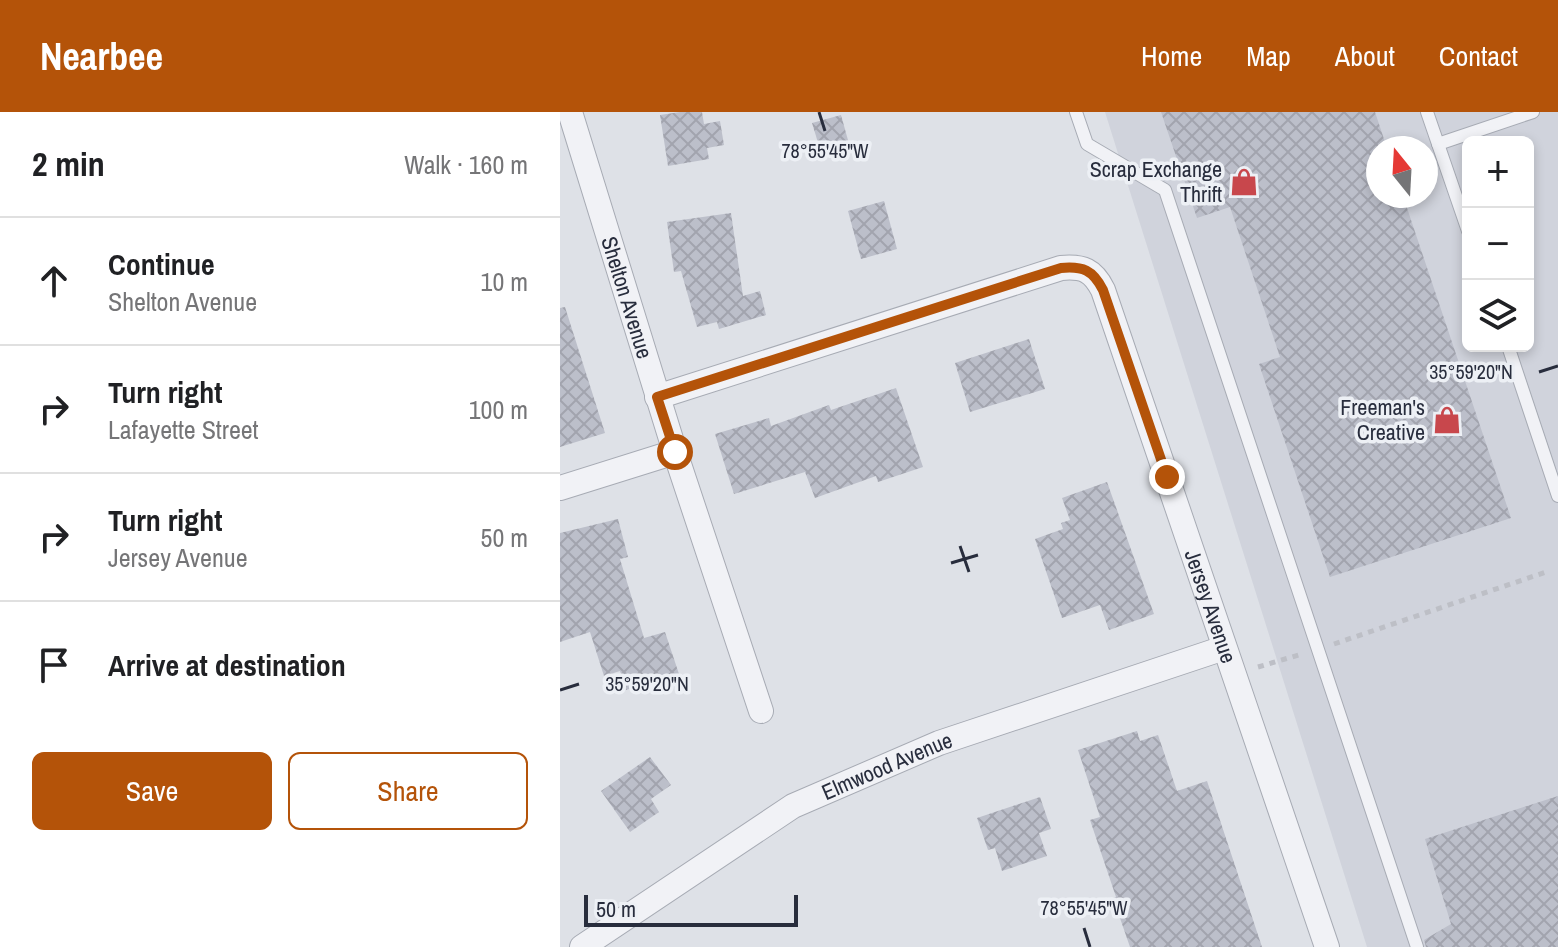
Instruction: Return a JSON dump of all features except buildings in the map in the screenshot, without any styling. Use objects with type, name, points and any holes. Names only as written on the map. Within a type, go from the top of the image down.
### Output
[{"type":"street","name":"Shelton Avenue","points":[[570,112],[657,397],[761,711]]},
{"type":"street","name":"Jersey Avenue","points":[[657,397],[1061,268],[1087,269],[1103,290],[1327,947]]},
{"type":"street","points":[[560,488],[675,452]]},
{"type":"street","name":"Elmwood Avenue","points":[[582,947],[793,806],[939,743],[1224,648]]},
{"type":"lane","points":[[1076,112],[1087,144],[1165,190],[1417,947]]},
{"type":"lane","points":[[1427,112],[1435,136]]},
{"type":"lane","points":[[1462,214],[1438,144],[1533,112]]},
{"type":"lane","points":[[1510,352],[1558,496]]},
{"type":"path","points":[[1343,641],[1549,571]]},
{"type":"path","points":[[1233,674],[1318,649]]},
{"type":"shaded area","points":[[1105,112],[1558,112],[1558,947],[1367,947]]},
{"type":"place","name":"Scrap Exchange Thrift","points":[[1244,182]]},
{"type":"place","name":"Freeman's Creative","points":[[1447,420]]},
{"type":"route","points":[[675,452],[657,397],[1061,268],[1076,266],[1087,269],[1103,290],[1167,477]]}]
